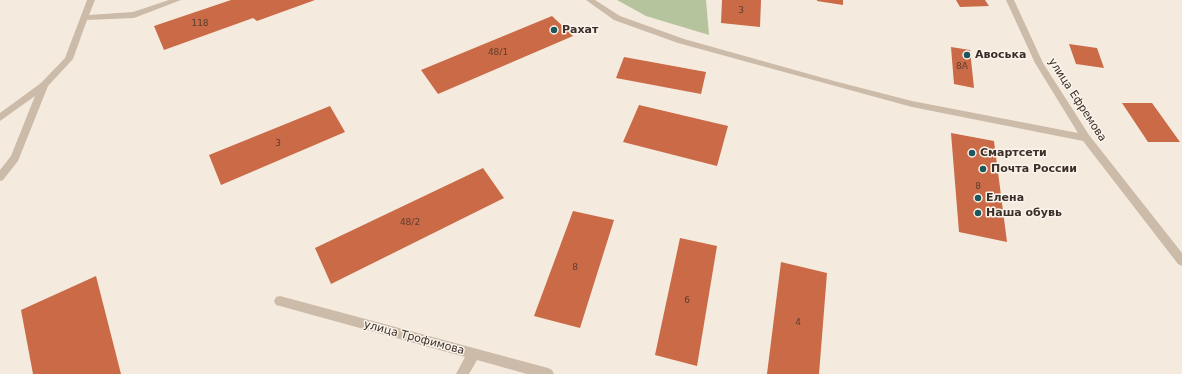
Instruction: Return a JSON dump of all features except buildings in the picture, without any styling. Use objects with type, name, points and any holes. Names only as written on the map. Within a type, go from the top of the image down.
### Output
[{"type":"street","points":[[0,118],[44,85],[69,59],[90,0]]},
{"type":"street","points":[[83,18],[134,15],[177,0]]},
{"type":"street","points":[[590,0],[617,18],[681,40],[834,84],[912,104],[1086,138]]},
{"type":"street","name":"улица Ефремова","points":[[1010,0],[1039,63],[1086,138],[1182,261]]},
{"type":"street","points":[[0,177],[15,158],[44,85]]},
{"type":"street","name":"улица Трофимова","points":[[280,301],[548,374]]},
{"type":"street","points":[[462,374],[474,354]]},
{"type":"green space","points":[[617,0],[706,0],[709,35],[646,16]]},
{"type":"place","name":"Рахат","points":[[554,30]]},
{"type":"place","name":"Авоська","points":[[967,55]]},
{"type":"place","name":"Смартcети","points":[[972,153]]},
{"type":"place","name":"Почта России","points":[[983,169]]},
{"type":"place","name":"Елена","points":[[978,198]]},
{"type":"place","name":"Наша обувь","points":[[978,213]]}]
